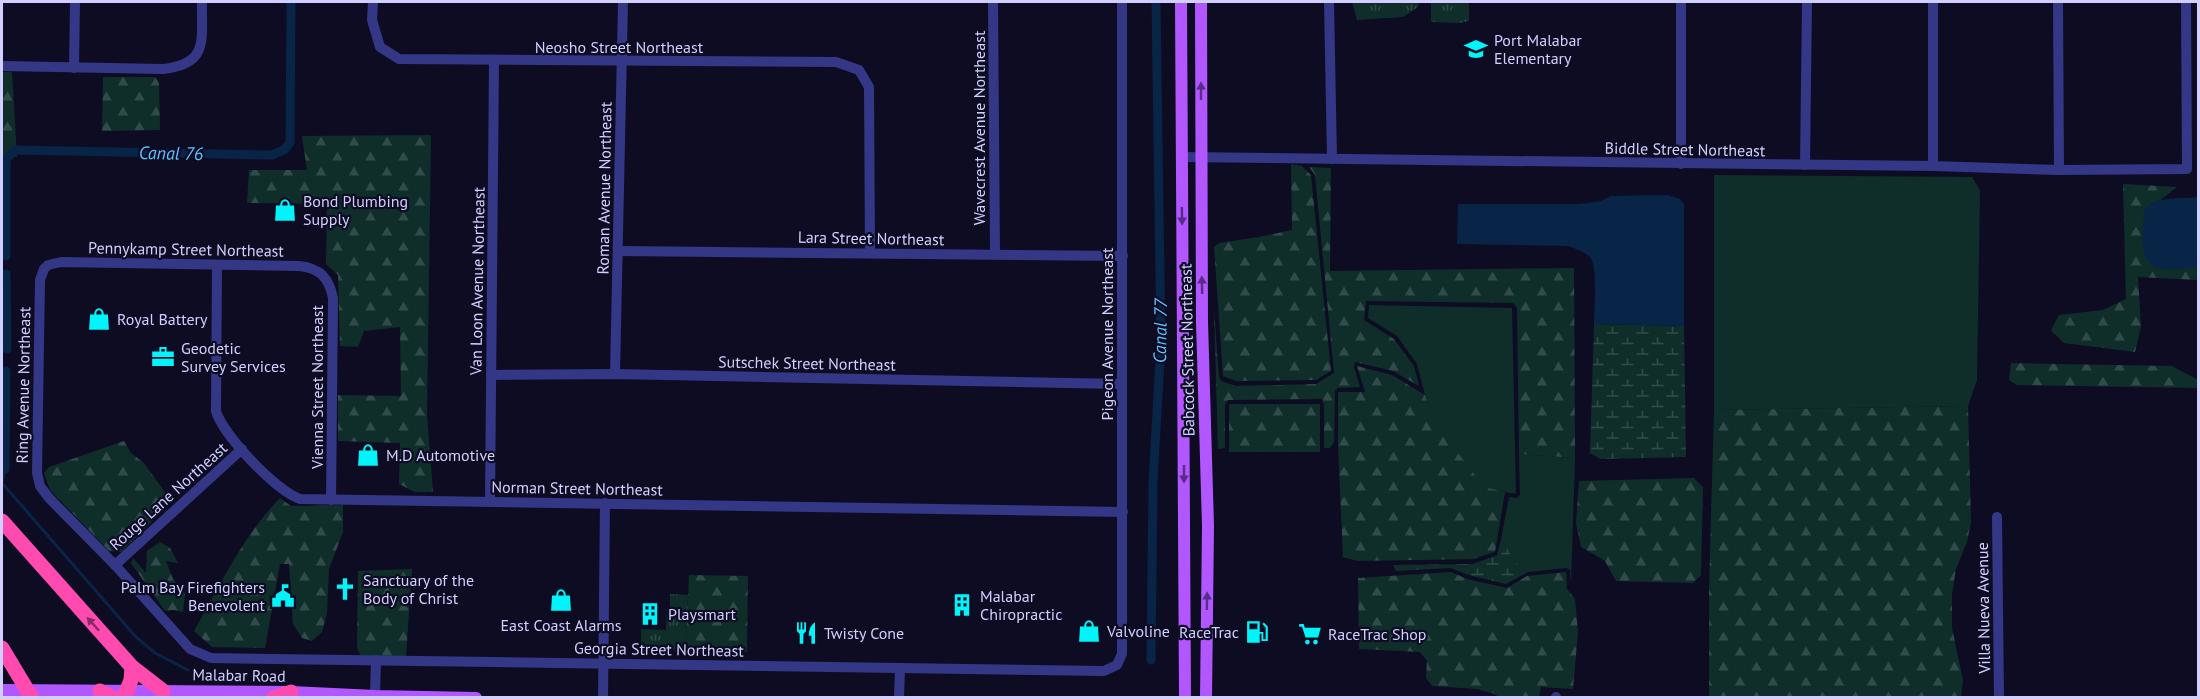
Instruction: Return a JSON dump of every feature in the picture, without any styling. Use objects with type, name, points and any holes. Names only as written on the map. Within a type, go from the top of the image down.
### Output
[{"type":"highway","points":[[2,521],[132,668],[163,691]]},
{"type":"highway","points":[[2,648],[32,698]]},
{"type":"highway","points":[[116,694],[132,668]]},
{"type":"highway","points":[[273,698],[291,692]]},
{"type":"main road","name":"Babcock Street Northeast","points":[[1181,2],[1185,698]]},
{"type":"main road","name":"Babcock Street Northeast","points":[[1201,2],[1204,386],[1208,526],[1206,698]]},
{"type":"main road","points":[[1184,359],[1197,385],[1204,386]]},
{"type":"main road","name":"Malabar Road","points":[[2,690],[116,694],[163,691],[291,692],[476,698]]},
{"type":"street","points":[[74,68],[75,2]]},
{"type":"street","points":[[2,66],[164,69],[180,67],[195,58],[201,40],[202,2]]},
{"type":"street","name":"Neosho Street Northeast","points":[[373,2],[372,20],[380,47],[399,59],[836,62],[859,70],[869,87],[870,253]]},
{"type":"street","name":"Roman Avenue Northeast","points":[[615,374],[622,2]]},
{"type":"street","name":"Wavecrest Avenue Northeast","points":[[993,2],[995,254]]},
{"type":"street","name":"Pigeon Avenue Northeast","points":[[1117,665],[1122,654],[1122,2]]},
{"type":"street","points":[[1329,2],[1332,159]]},
{"type":"street","points":[[1681,2],[1681,164]]},
{"type":"street","points":[[1805,165],[1807,2]]},
{"type":"street","points":[[1933,2],[1933,166]]},
{"type":"street","points":[[2058,2],[2059,170]]},
{"type":"street","name":"Biddle Street Northeast","points":[[1181,157],[1933,166],[2059,170],[2187,169],[2186,2]]},
{"type":"street","name":"Van Loon Avenue Northeast","points":[[490,501],[494,61]]},
{"type":"street","name":"Lara Street Northeast","points":[[619,251],[1122,256]]},
{"type":"street","name":"Pennykamp Street Northeast","points":[[44,269],[48,265],[61,262],[299,266],[309,267],[325,276]]},
{"type":"street","name":"Norman Street Northeast","points":[[217,265],[216,411],[219,420],[242,449],[289,495],[300,499],[1123,512]]},
{"type":"street","name":"Ring Avenue Northeast","points":[[44,269],[40,280],[37,454],[40,486],[190,649],[199,654]]},
{"type":"street","name":"Vienna Street Northeast","points":[[325,276],[333,298],[331,500]]},
{"type":"street","name":"Sutschek Street Northeast","points":[[491,375],[615,374],[1122,384]]},
{"type":"street","name":"Rouge Lane Northeast","points":[[115,565],[242,449]]},
{"type":"street","points":[[603,698],[606,504]]},
{"type":"street","name":"Villa Nueva Avenue","points":[[1997,517],[1999,698]]},
{"type":"street","name":"Georgia Street Northeast","points":[[199,654],[211,658],[1104,671],[1117,665]]},
{"type":"street","points":[[375,696],[376,660]]},
{"type":"street","points":[[899,698],[900,668]]},
{"type":"green space","points":[[1352,2],[1419,2],[1418,7],[1403,17],[1357,20]]},
{"type":"green space","points":[[1431,2],[1469,2],[1469,21],[1431,22]]},
{"type":"green space","points":[[2,72],[12,72],[17,157],[2,157]]},
{"type":"green space","points":[[103,77],[155,77],[159,83],[160,130],[102,131]]},
{"type":"green space","points":[[431,135],[427,415],[433,492],[415,492],[399,484],[400,443],[338,441],[338,395],[401,396],[400,327],[364,331],[358,347],[340,346],[338,275],[326,264],[327,204],[247,203],[249,170],[307,170],[302,136]]},
{"type":"green space","points":[[1291,164],[1302,166],[1311,175],[1331,371],[1316,380],[1236,381],[1223,376],[1214,247],[1219,243],[1292,230]]},
{"type":"green space","points":[[1309,167],[1331,168],[1330,271],[1574,268],[1575,458],[1519,454],[1517,308],[1513,303],[1366,301],[1364,320],[1394,339],[1414,366],[1419,386],[1393,371],[1355,362],[1354,367],[1360,387],[1338,388],[1335,391],[1334,442],[1330,448],[1324,448],[1322,399],[1228,400],[1225,404],[1225,448],[1218,449],[1214,309],[1221,381],[1236,386],[1316,384],[1334,373],[1315,175]]},
{"type":"green space","points":[[1714,175],[1972,177],[1980,190],[1977,380],[1968,406],[1714,410]]},
{"type":"green space","points":[[2123,184],[2177,187],[2159,201],[2150,204],[2156,268],[2198,268],[2198,280],[2138,277],[2141,327],[2135,352],[2064,343],[2051,330],[2059,315],[2103,310],[2126,299]]},
{"type":"green space","points":[[1369,305],[1512,308],[1516,494],[1484,488],[1431,419],[1417,364],[1397,336],[1368,318]]},
{"type":"green space","points":[[1594,324],[1684,326],[1686,457],[1600,459],[1590,453]]},
{"type":"green space","points":[[2011,363],[2172,366],[2198,380],[2198,388],[2017,385],[2009,380]]},
{"type":"green space","points":[[1357,366],[1392,375],[1425,395],[1432,419],[1484,487],[1505,492],[1495,552],[1473,559],[1358,561],[1343,557],[1338,392],[1365,392]]},
{"type":"green space","points":[[1229,404],[1320,404],[1320,452],[1229,452]]},
{"type":"green space","points":[[1968,406],[1971,522],[1967,542],[1956,569],[1952,594],[1952,628],[1963,680],[1961,697],[1709,697],[1709,589],[1714,410]]},
{"type":"green space","points":[[124,441],[131,453],[144,463],[172,502],[121,552],[109,551],[50,490],[44,473],[49,467]]},
{"type":"green space","points":[[1519,454],[1575,458],[1571,584],[1570,570],[1567,568],[1528,572],[1518,565],[1501,539],[1509,497],[1517,498],[1520,495]]},
{"type":"green space","points":[[1694,478],[1703,487],[1701,575],[1693,583],[1616,581],[1605,561],[1581,547],[1576,523],[1579,481]]},
{"type":"green space","points":[[280,498],[291,506],[343,505],[343,532],[329,569],[327,613],[322,632],[312,641],[302,638],[293,624],[289,564],[280,564],[265,648],[212,647],[194,631],[243,545]]},
{"type":"green space","points":[[1501,539],[1518,565],[1528,572],[1506,584],[1468,575],[1451,568],[1396,571],[1393,565],[1473,564],[1497,555]]},
{"type":"green space","points":[[160,542],[170,548],[178,563],[166,561],[173,579],[185,593],[183,612],[165,611],[131,563],[133,558],[146,573],[147,551]]},
{"type":"green space","points":[[412,569],[406,657],[361,656],[357,648],[358,571]]},
{"type":"green space","points":[[1451,572],[1467,579],[1507,588],[1527,576],[1566,572],[1567,589],[1575,599],[1578,632],[1573,689],[1541,687],[1539,697],[1500,697],[1477,689],[1432,686],[1426,678],[1427,661],[1420,652],[1359,649],[1358,578]]},
{"type":"green space","points":[[689,575],[748,576],[747,652],[686,650]]},
{"type":"green space","points":[[670,594],[688,595],[686,650],[641,648],[641,629],[666,630]]},
{"type":"water","points":[[1668,195],[1680,199],[1684,204],[1684,326],[1594,324],[1595,279],[1592,262],[1585,253],[1568,246],[1457,244],[1458,204],[1579,204],[1601,201],[1611,196]]},
{"type":"water","points":[[2198,197],[2198,268],[2159,268],[2149,263],[2142,241],[2145,209],[2162,200]]},
{"type":"waterway","name":"Canal 76","points":[[6,256],[6,159],[15,150],[272,155],[284,150],[290,143],[291,2]]},
{"type":"waterway","name":"Canal 77","points":[[1151,660],[1153,481],[1161,344],[1156,2]]},
{"type":"waterway","name":"Canal 76","points":[[6,274],[7,349]]},
{"type":"waterway","name":"Canal 76","points":[[5,469],[6,371]]},
{"type":"waterway","points":[[5,469],[2,483],[136,637],[155,653],[188,670]]},
{"type":"place","name":"Port Malabar Elementary","points":[[1476,49]]},
{"type":"place","name":"Bond Plumbing Supply","points":[[285,210]]},
{"type":"place","name":"Royal Battery","points":[[99,319]]},
{"type":"place","name":"Geodetic Survey Services","points":[[163,357]]},
{"type":"place","name":"M.D Automotive","points":[[368,455]]},
{"type":"place","name":"Sanctuary of the Body of Christ","points":[[345,589]]},
{"type":"place","name":"Palm Bay Firefighters Benevolent","points":[[283,596]]},
{"type":"place","name":"East Coast Alarms","points":[[561,600]]},
{"type":"place","name":"Malabar Chiropractic","points":[[962,605]]},
{"type":"place","name":"Playsmart","points":[[650,614]]},
{"type":"place","name":"Valvoline","points":[[1089,631]]},
{"type":"place","name":"RaceTrac","points":[[1257,632]]},
{"type":"place","name":"Twisty Cone","points":[[806,633]]},
{"type":"place","name":"RaceTrac Shop","points":[[1310,634]]}]
